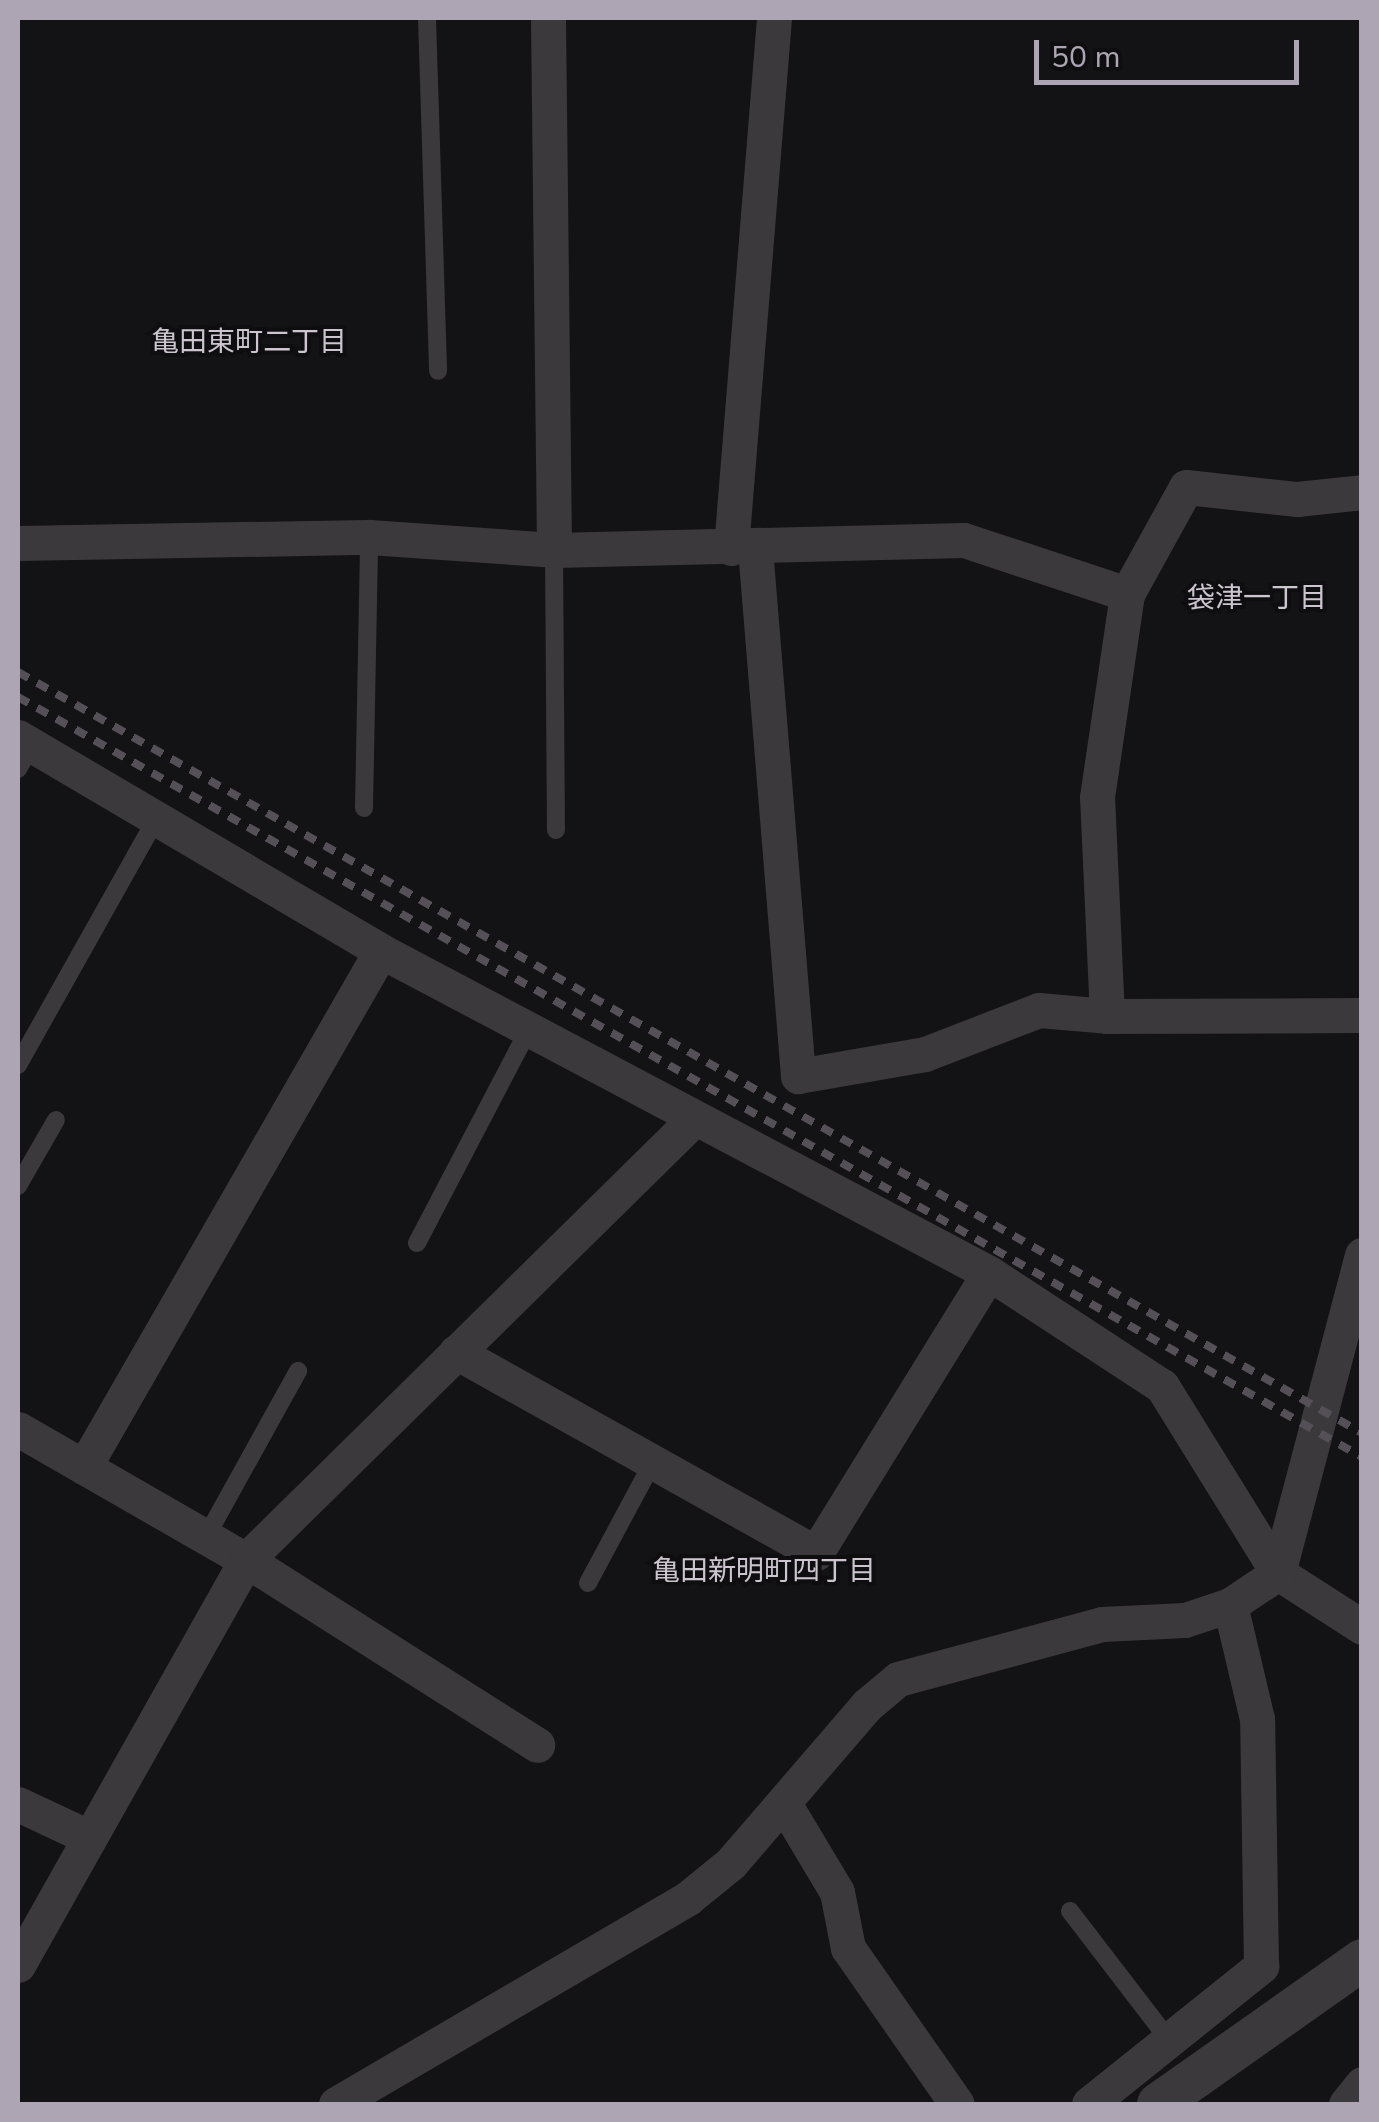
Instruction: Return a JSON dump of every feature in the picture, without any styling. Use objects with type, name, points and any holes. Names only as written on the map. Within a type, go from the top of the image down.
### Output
[{"type":"street","points":[[548,18],[554,550]]},
{"type":"street","points":[[774,18],[743,548],[798,1076],[925,1054],[1039,1010],[1107,1016],[1362,1015]]},
{"type":"street","points":[[1107,1016],[1097,797],[1127,594],[1186,488],[1297,499],[1362,492]]},
{"type":"street","points":[[18,543],[369,537],[554,550],[964,540],[1127,594]]},
{"type":"street","points":[[22,750],[156,818],[381,950],[989,1273],[1162,1386],[1278,1574],[1362,1626]]},
{"type":"street","points":[[84,1467],[381,950]]},
{"type":"street","points":[[18,1966],[86,1836],[246,1560],[694,1119]]},
{"type":"street","points":[[336,2104],[688,1898],[785,1805],[866,1705],[898,1679],[1102,1624],[1185,1620],[1230,1605],[1278,1574],[1362,1255]]},
{"type":"street","points":[[456,1352],[816,1553],[989,1273]]},
{"type":"street","points":[[18,1428],[246,1560],[537,1745]]},
{"type":"street","points":[[1088,2104],[1261,1966],[1257,1719],[1230,1605]]},
{"type":"street","points":[[18,1804],[86,1836]]},
{"type":"street","points":[[785,1805],[837,1892],[848,1948],[957,2104]]},
{"type":"street","points":[[1158,2104],[1362,1960]]},
{"type":"street","points":[[1346,2104],[1362,2084]]},
{"type":"lane","points":[[427,18],[438,370]]},
{"type":"lane","points":[[364,808],[369,537]]},
{"type":"lane","points":[[554,550],[556,830]]},
{"type":"lane","points":[[18,1066],[156,818]]},
{"type":"lane","points":[[417,1243],[530,1027]]},
{"type":"lane","points":[[18,1186],[56,1120]]},
{"type":"lane","points":[[206,1537],[298,1371]]},
{"type":"lane","points":[[588,1583],[653,1462]]},
{"type":"lane","points":[[1070,1911],[1169,2040]]},
{"type":"railway","points":[[18,672],[1362,1433]]},
{"type":"railway","points":[[18,697],[1362,1457]]},
{"type":"district","name":"亀田東町二丁目","points":[[249,342]]},
{"type":"district","name":"袋津一丁目","points":[[1257,598]]},
{"type":"district","name":"亀田新明町四丁目","points":[[764,1571]]}]
